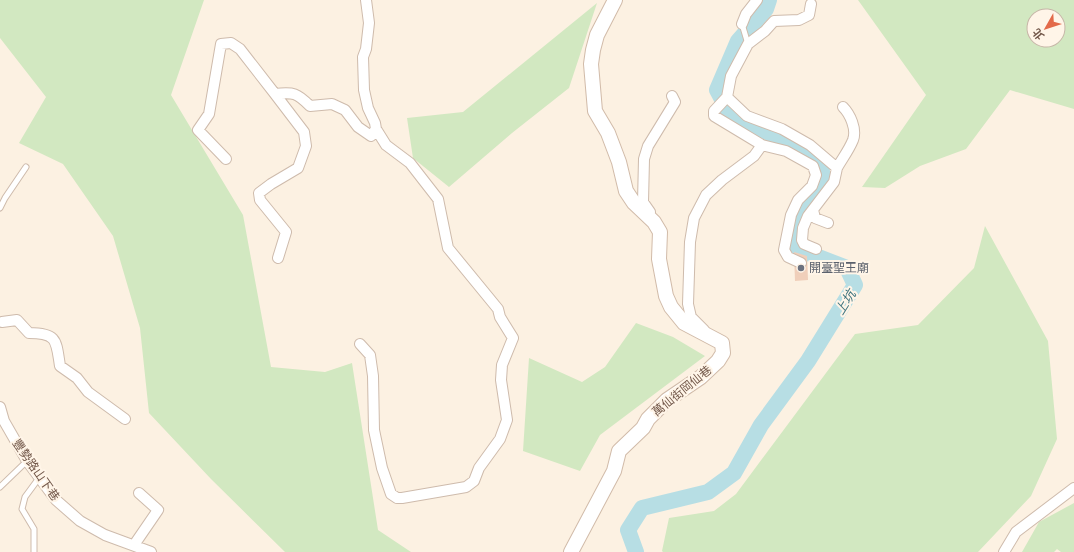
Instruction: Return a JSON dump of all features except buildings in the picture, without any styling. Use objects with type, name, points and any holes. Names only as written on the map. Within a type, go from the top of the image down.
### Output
[{"type":"street","points":[[360,344],[370,355],[373,376],[374,430],[382,468],[390,494],[397,498],[402,498],[466,487],[474,481],[479,468],[500,439],[506,420],[501,380],[502,365],[513,338],[500,317],[498,309],[448,248],[438,199],[410,163],[386,145],[376,130],[375,123],[368,108],[364,90],[363,57],[366,49],[369,23],[366,0]]},
{"type":"street","name":"萬仙街岡仙巷","points":[[571,552],[614,471],[619,451],[644,428],[648,420],[667,400],[701,377],[718,361],[723,353],[722,343],[684,323],[671,307],[666,296],[659,259],[660,232],[654,222],[634,203],[626,191],[620,162],[608,133],[595,111],[590,64],[597,35],[615,0]]},
{"type":"street","points":[[742,24],[746,14],[757,0]]},
{"type":"street","points":[[800,263],[788,257],[784,250],[791,215],[798,200],[812,186],[816,175],[813,166],[786,151],[762,145],[714,116],[714,111],[727,97],[731,76],[748,44],[765,31],[774,21],[799,20],[809,15],[811,4]]},
{"type":"street","points":[[226,158],[198,130],[209,114],[221,44],[231,44],[240,49],[304,132],[306,146],[298,168],[270,184],[259,194],[260,200],[286,232],[278,258]]},
{"type":"street","points":[[275,94],[287,93],[299,95],[310,106],[332,104],[345,110],[358,127],[371,136],[376,130]]},
{"type":"street","points":[[654,222],[654,217],[643,202],[644,159],[648,146],[675,102],[672,96]]},
{"type":"street","points":[[727,97],[747,116],[782,129],[810,145],[837,168]]},
{"type":"street","points":[[816,249],[804,244],[802,240],[803,228],[808,216],[834,182],[837,168],[854,139],[853,127],[849,113],[843,107]]},
{"type":"street","points":[[711,337],[691,317],[688,304],[690,242],[694,218],[706,195],[722,180],[754,156],[762,145]]},
{"type":"street","points":[[813,210],[815,218],[828,223]]},
{"type":"street","points":[[1,322],[17,320],[29,333],[44,333],[50,336],[55,341],[60,366],[76,378],[88,392],[125,419]]},
{"type":"street","name":"豐勢路山下巷","points":[[0,407],[4,421],[27,461],[56,500],[80,521],[105,535],[150,552]]},
{"type":"street","points":[[1004,552],[1016,532],[1074,488]]},
{"type":"street","points":[[134,545],[158,510],[139,493]]},
{"type":"lane","points":[[742,24],[748,44]]},
{"type":"lane","points":[[0,208],[26,167]]},
{"type":"lane","points":[[0,487],[27,461]]},
{"type":"lane","points":[[34,552],[34,529],[22,509],[25,497],[40,478]]},
{"type":"green space","points":[[0,0],[204,0],[171,95],[243,215],[271,367],[325,372],[352,363],[378,530],[411,552],[285,552],[211,479],[149,413],[140,328],[113,236],[63,164],[19,143],[46,97],[0,38]]},
{"type":"green space","points":[[858,0],[1074,0],[1074,109],[1010,90],[966,149],[920,166],[885,188],[862,187],[926,95]]},
{"type":"green space","points":[[597,3],[569,88],[512,133],[449,187],[413,158],[407,118],[463,112]]},
{"type":"green space","points":[[985,226],[1048,341],[1057,439],[1031,496],[978,552],[663,552],[669,518],[714,511],[736,494],[855,334],[918,325],[974,268]]},
{"type":"green space","points":[[636,323],[673,337],[705,356],[600,435],[580,471],[523,451],[529,358],[582,382],[605,367]]},
{"type":"green space","points":[[1074,503],[1074,552],[1061,552],[1057,549],[1054,552],[1022,552],[1039,522]]},
{"type":"waterway","name":"上坑","points":[[636,552],[628,530],[642,508],[708,492],[734,473],[761,425],[808,361],[855,285],[847,268],[794,246],[794,229],[801,210],[823,182],[821,161],[772,134],[732,118],[717,90],[738,41],[766,9],[769,0]]},
{"type":"place","name":"開臺聖王廟","points":[[801,268]]}]
